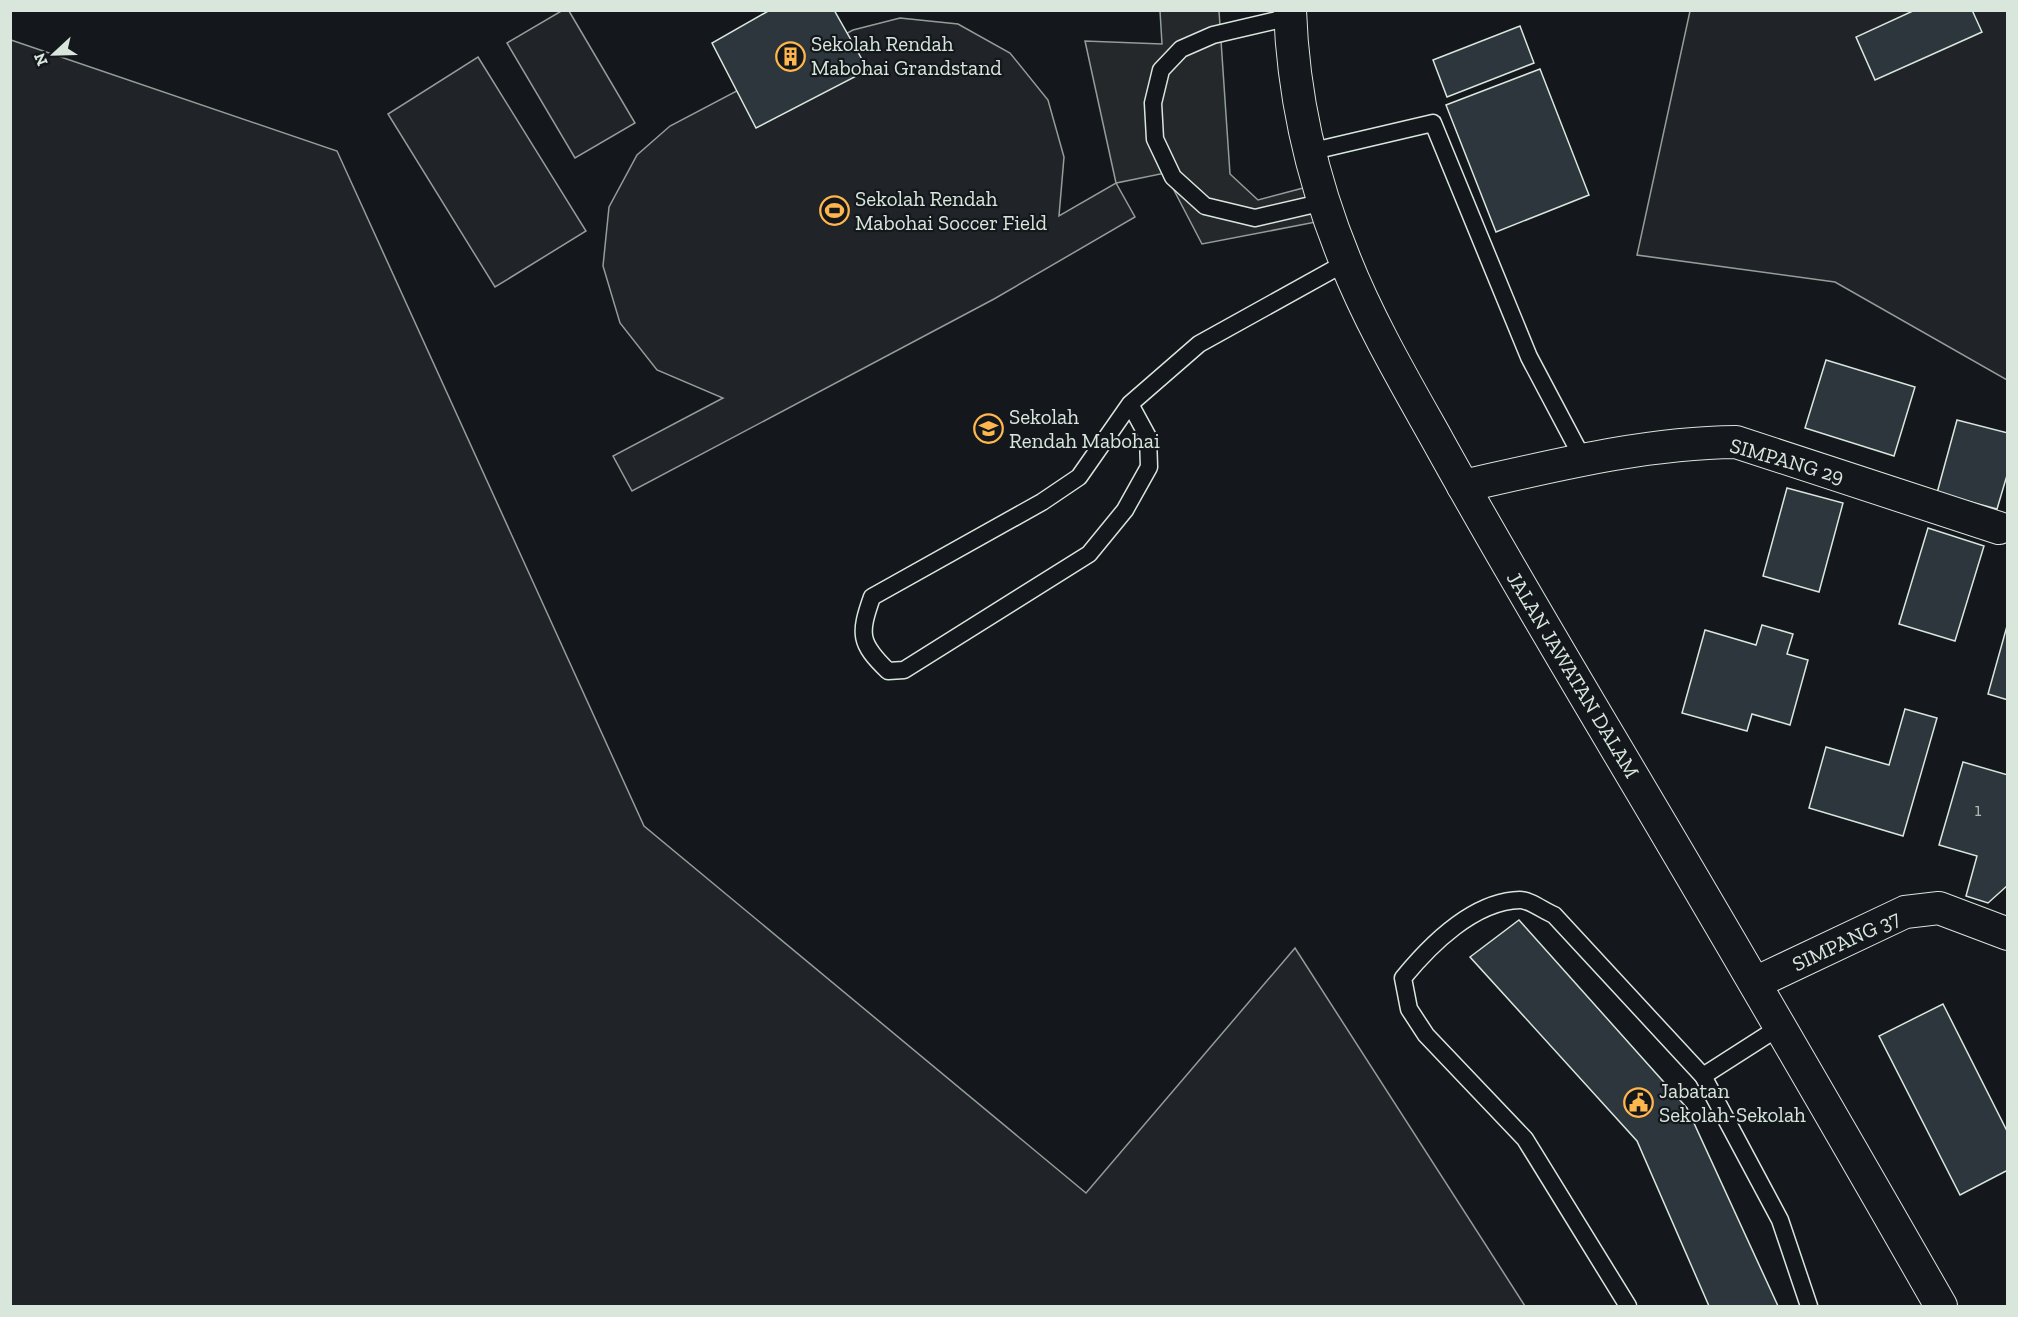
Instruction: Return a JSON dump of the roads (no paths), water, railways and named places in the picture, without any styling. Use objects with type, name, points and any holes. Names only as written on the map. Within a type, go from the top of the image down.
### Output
[{"type":"street","name":"JALAN JAWATAN DALAM","points":[[1290,14],[1296,80],[1309,152],[1324,202],[1345,263],[1398,369],[1463,486],[1781,1026],[1941,1306]]},
{"type":"street","name":"SIMPANG 29","points":[[1463,486],[1583,459],[1699,442],[1736,442],[1999,528]]},
{"type":"street","name":"SIMPANG 37","points":[[1755,983],[1905,912],[1939,908],[2007,934]]},
{"type":"lane","points":[[1290,14],[1213,35],[1181,49],[1161,70],[1153,104],[1155,139],[1173,177],[1205,206],[1255,218],[1324,202]]},
{"type":"lane","points":[[1309,152],[1433,123],[1529,357],[1583,459]]},
{"type":"lane","points":[[1130,404],[1148,437],[1149,467],[1125,510],[1089,554],[904,670],[888,671],[870,653],[862,626],[872,597],[1042,502],[1079,477],[1130,404],[1199,344],[1345,263]]},
{"type":"lane","points":[[1628,1306],[1525,1139],[1426,1035],[1408,1009],[1403,978],[1427,949],[1485,907],[1522,900],[1554,915],[1703,1076],[1780,1220],[1809,1306]]},
{"type":"lane","points":[[1703,1076],[1781,1026]]},
{"type":"place","name":"Sekolah Rendah Mabohai Grandstand","points":[[790,56]]},
{"type":"place","name":"Sekolah Rendah Mabohai Soccer Field","points":[[834,211]]},
{"type":"place","name":"Sekolah Rendah Mabohai","points":[[988,429]]},
{"type":"place","name":"Jabatan Sekolah-Sekolah","points":[[1638,1103]]}]
